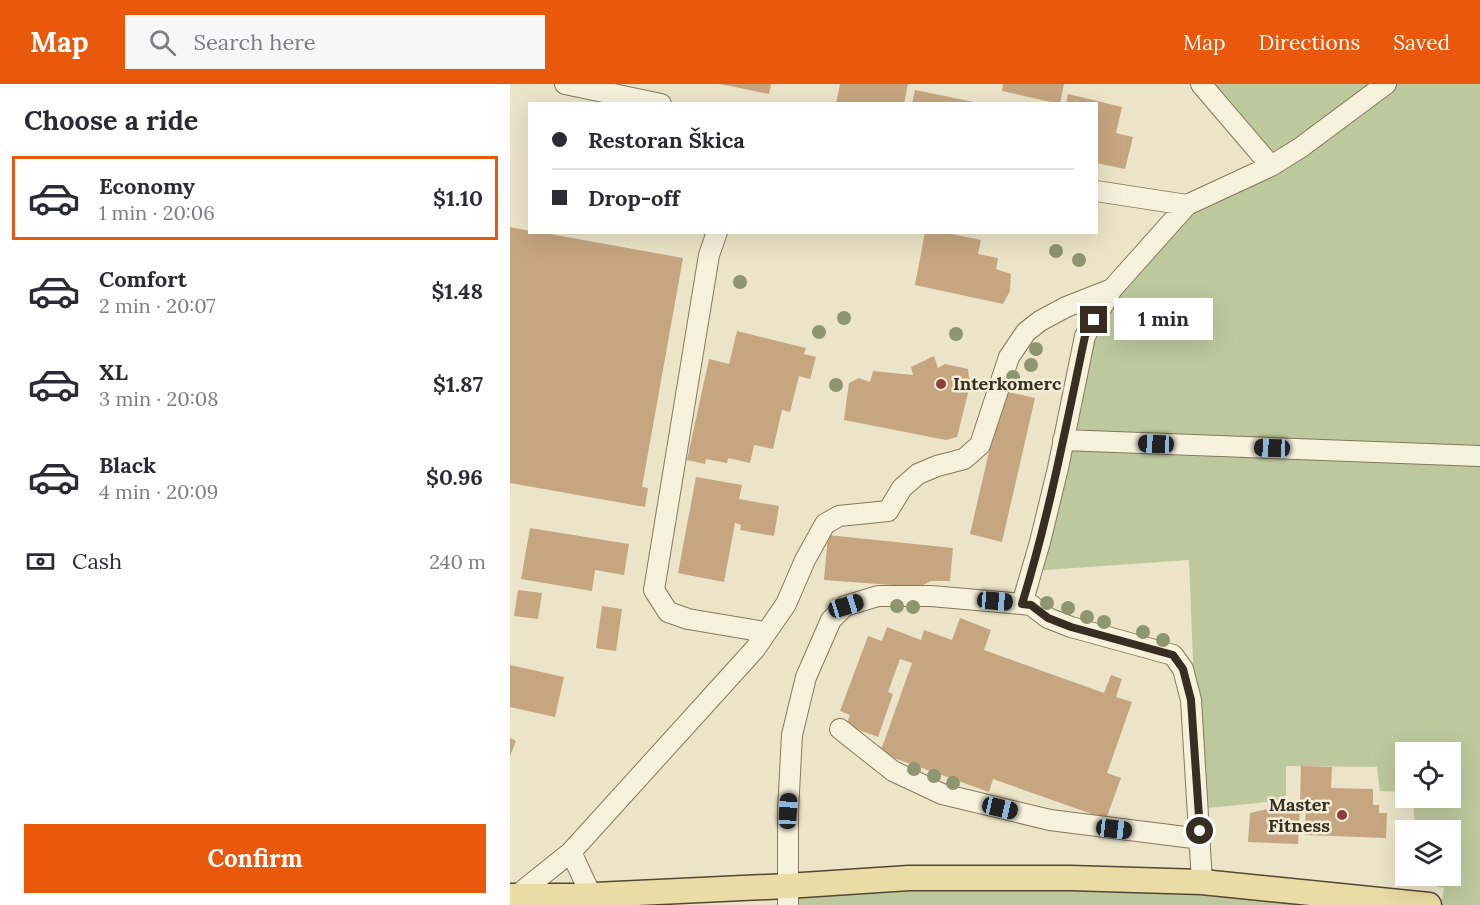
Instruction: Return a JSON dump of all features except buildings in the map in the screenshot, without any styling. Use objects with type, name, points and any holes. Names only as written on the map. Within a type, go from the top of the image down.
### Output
[{"type":"main road","points":[[513,896],[579,898],[787,895],[909,878],[1070,878],[1202,882],[1430,905]]},
{"type":"street","points":[[565,84],[652,102]]},
{"type":"street","points":[[1201,84],[1271,166]]},
{"type":"street","points":[[1022,604],[1040,542],[1085,336],[1112,289],[1187,205],[1271,166],[1300,148],[1386,84]]},
{"type":"street","points":[[1098,191],[1187,205]]},
{"type":"street","points":[[716,234],[709,255],[698,313],[654,590],[668,612],[688,619],[765,632]]},
{"type":"street","points":[[513,896],[571,852],[755,649],[786,604],[805,560],[825,524],[839,516],[888,511],[902,488],[918,474],[964,459],[980,445],[1009,357],[1026,332],[1040,321],[1066,307],[1112,289]]},
{"type":"street","points":[[1063,440],[1480,456]]},
{"type":"street","points":[[787,895],[792,735],[806,677],[831,620],[846,606],[878,596],[931,596],[1031,605],[1048,618],[1071,627],[1173,655],[1183,669],[1191,700],[1202,882]]},
{"type":"street","points":[[840,729],[893,771],[942,794],[1050,820],[1201,839]]},
{"type":"street","points":[[571,852],[579,898]]},
{"type":"green space","points":[[1201,84],[1480,84],[1480,905],[1441,905],[1444,888],[1435,886],[1461,886],[1461,820],[1414,820],[1414,808],[1461,808],[1461,742],[1395,742],[1395,792],[1380,791],[1377,767],[1286,766],[1286,800],[1199,809],[1189,560],[1031,571],[1085,336],[1187,205],[1271,166]]},
{"type":"green space","points":[[787,886],[1293,890],[1294,905],[788,905]]},
{"type":"place","name":"Interkomerc","points":[[941,384]]},
{"type":"place","name":"Master Fitness","points":[[1342,815]]},
{"type":"route","points":[[1094,320],[1085,336],[1058,468],[1022,604],[1031,605],[1048,618],[1071,627],[1173,655],[1183,669],[1191,700],[1200,831]]}]
